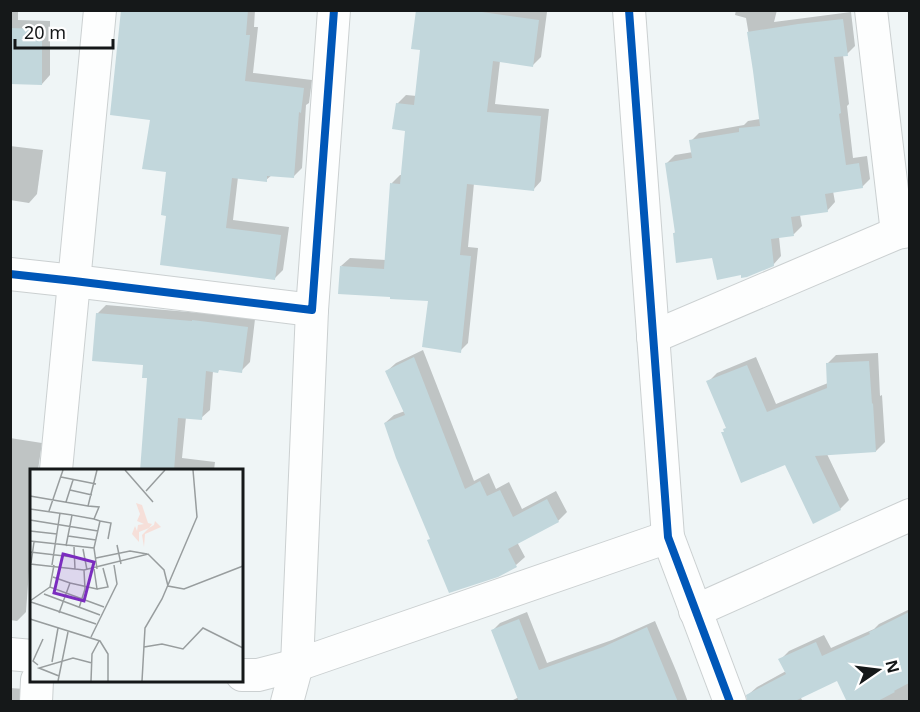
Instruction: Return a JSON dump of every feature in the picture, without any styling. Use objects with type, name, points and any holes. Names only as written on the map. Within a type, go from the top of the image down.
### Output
[{"type":"street","points":[[56,469],[100,10]]},
{"type":"street","points":[[287,702],[297,665],[312,310],[334,10]]},
{"type":"street","points":[[629,10],[668,537],[730,702]]},
{"type":"street","points":[[653,337],[903,232],[871,10]]},
{"type":"street","points":[[10,274],[312,310]]},
{"type":"street","points":[[695,611],[909,515]]},
{"type":"street","points":[[243,675],[258,675],[297,665],[668,537]]},
{"type":"street","points":[[10,654],[30,656]]},
{"type":"street","points":[[36,702],[37,682]]},
{"type":"building","points":[[121,10],[248,10],[246,35],[250,35],[245,81],[304,88],[301,113],[299,112],[294,178],[267,176],[267,182],[232,178],[226,228],[281,235],[275,280],[160,265],[166,216],[161,215],[166,172],[142,169],[150,120],[110,115]]},
{"type":"building","points":[[416,10],[468,10],[539,20],[533,67],[493,61],[487,112],[541,116],[534,191],[467,184],[460,255],[471,256],[461,353],[422,347],[428,301],[338,294],[340,266],[384,269],[390,183],[400,184],[405,131],[392,129],[396,103],[414,105],[420,50],[411,49]]},
{"type":"building","points":[[843,19],[848,56],[834,57],[841,113],[839,114],[846,165],[859,163],[863,188],[825,194],[828,212],[791,217],[794,236],[771,239],[774,266],[747,277],[741,278],[741,275],[717,280],[712,258],[676,263],[673,233],[675,233],[665,163],[692,158],[689,140],[739,132],[739,128],[760,126],[747,32]]},
{"type":"building","points":[[10,28],[42,29],[42,85],[10,84]]},
{"type":"building","points":[[96,313],[192,320],[248,327],[242,373],[206,371],[202,420],[178,418],[174,469],[140,469],[147,378],[142,378],[143,365],[92,361]]},
{"type":"building","points":[[414,357],[465,489],[480,481],[487,496],[500,490],[513,517],[547,499],[559,522],[508,549],[517,567],[498,577],[449,593],[384,423],[405,415],[385,371]]},
{"type":"building","points":[[869,361],[876,452],[815,456],[841,510],[813,524],[785,465],[741,483],[721,432],[724,432],[723,429],[726,428],[706,381],[747,365],[767,412],[827,388],[826,363]]},
{"type":"building","points":[[909,612],[909,683],[895,692],[876,702],[847,702],[837,681],[793,702],[747,702],[746,695],[786,674],[778,659],[816,642],[822,656],[870,634],[869,632]]},
{"type":"building","points":[[519,619],[539,670],[603,647],[647,627],[678,702],[519,702],[491,630]]},
{"type":"cycle path","points":[[10,274],[312,310],[334,10]]},
{"type":"cycle path","points":[[629,10],[668,537],[730,702]]}]
